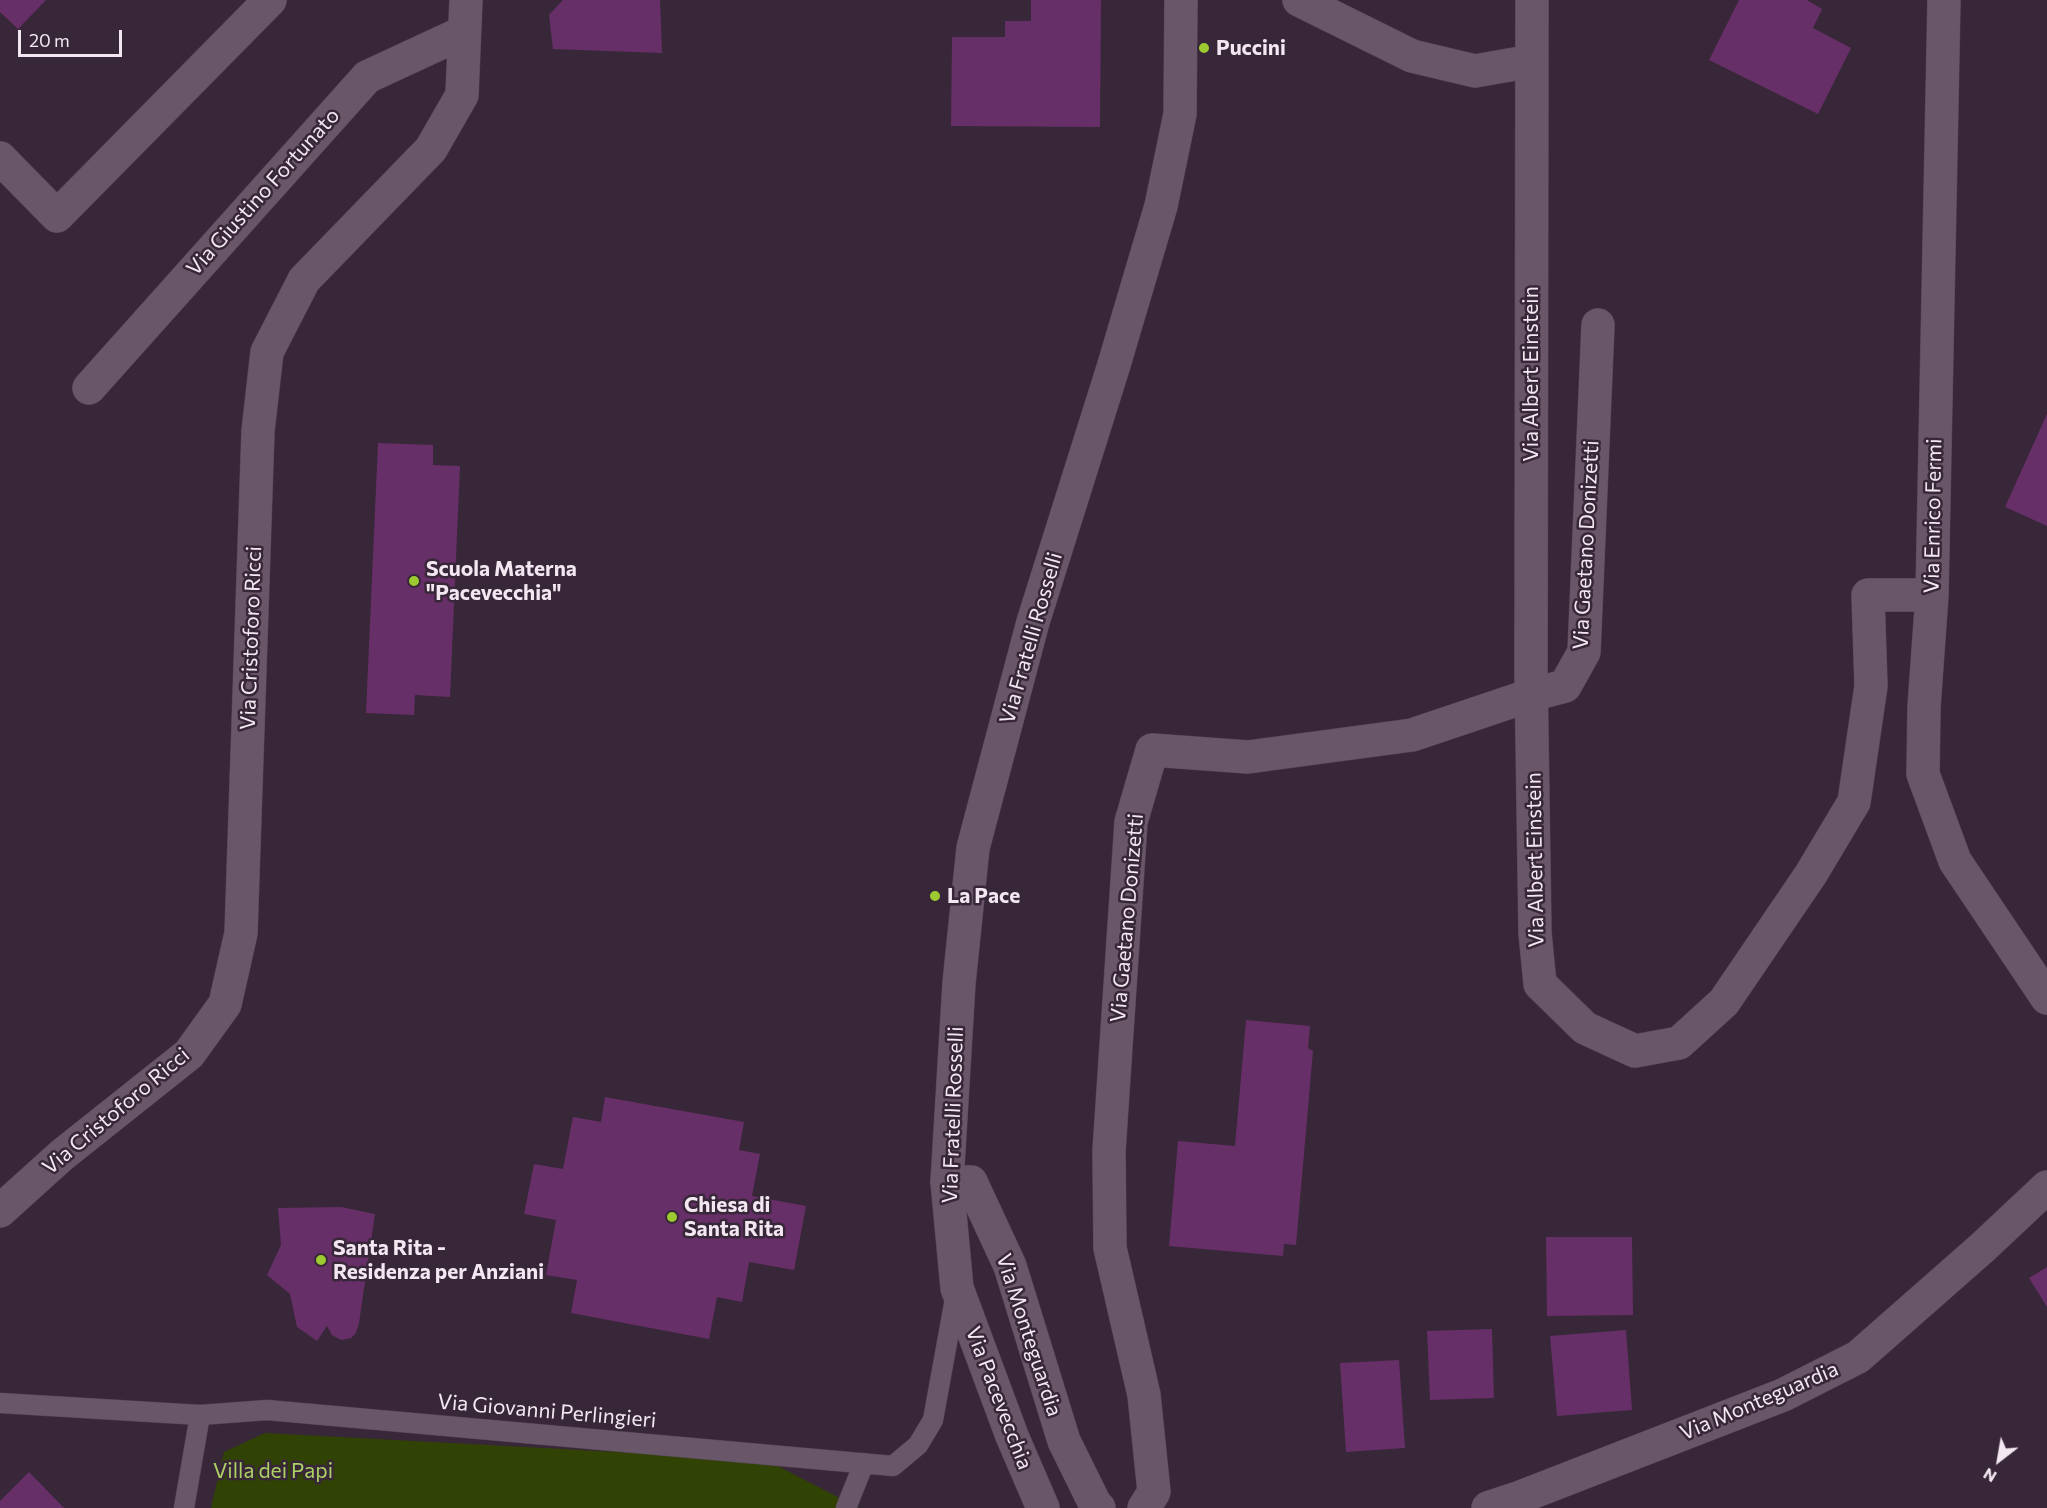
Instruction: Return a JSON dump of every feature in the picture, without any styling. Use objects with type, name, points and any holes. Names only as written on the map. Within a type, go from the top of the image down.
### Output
[{"type":"street","points":[[0,158],[57,216],[270,0]]},
{"type":"street","name":"Via Cristoforo Ricci","points":[[0,1210],[62,1155],[189,1054],[225,1004],[241,933],[258,431],[267,351],[304,280],[431,149],[462,95],[466,0]]},
{"type":"street","name":"Via Fratelli Rosselli","points":[[957,1288],[947,1182],[959,983],[973,848],[1033,622],[1161,206],[1180,114],[1181,0]]},
{"type":"street","points":[[1299,0],[1412,56],[1475,71],[1532,61]]},
{"type":"street","name":"Via Albert Einstein","points":[[1532,0],[1531,695],[1535,933],[1540,984],[1585,1028],[1635,1051],[1679,1043],[1724,1002],[1811,874],[1854,802],[1872,686],[1868,595],[1932,595]]},
{"type":"street","name":"Via Enrico Fermi","points":[[1944,0],[1932,595],[1924,707],[1923,774],[1955,861],[2047,998]]},
{"type":"street","name":"Via Giustino Fortunato","points":[[89,388],[367,77],[464,32]]},
{"type":"street","name":"Via Gaetano Donizetti","points":[[1144,1508],[1154,1492],[1144,1395],[1110,1248],[1110,1151],[1131,822],[1152,750],[1248,757],[1412,735],[1565,686],[1584,652],[1598,325]]},
{"type":"street","name":"Via Monteguardia","points":[[947,1182],[971,1182],[1010,1266],[1064,1441],[1099,1508]]},
{"type":"street","name":"Via Monteguardia","points":[[1488,1508],[1783,1395],[1858,1357],[2047,1187]]},
{"type":"street","name":"Via Pacevecchia","points":[[957,1288],[1012,1436],[1043,1508]]},
{"type":"lane","name":"Via Giovanni Perlingieri","points":[[0,1403],[200,1415],[267,1410],[893,1466],[918,1446],[933,1420],[957,1288]]},
{"type":"lane","points":[[184,1508],[200,1415]]},
{"type":"lane","points":[[846,1508],[864,1463]]},
{"type":"green space","name":"Villa dei Papi","points":[[265,1433],[766,1460],[859,1508],[211,1508],[224,1452]]},
{"type":"building","points":[[0,0],[46,0],[18,29],[0,12]]},
{"type":"building","points":[[563,0],[660,0],[662,53],[553,49],[549,15]]},
{"type":"building","points":[[1031,0],[1101,0],[1100,127],[951,126],[952,37],[1005,37],[1005,21],[1031,21]]},
{"type":"building","points":[[1739,0],[1807,0],[1822,9],[1813,28],[1851,48],[1818,114],[1709,60]]},
{"type":"building","points":[[2047,414],[2047,526],[2005,507]]},
{"type":"building","name":"Scuola Materna \"Pacevecchia\"","points":[[378,443],[433,445],[433,465],[460,466],[450,697],[415,695],[414,715],[366,713]]},
{"type":"building","points":[[1246,1020],[1310,1026],[1308,1048],[1313,1051],[1296,1245],[1284,1244],[1283,1256],[1169,1246],[1178,1141],[1235,1146]]},
{"type":"building","name":"Chiesa di Santa Rita","points":[[605,1097],[744,1122],[739,1150],[760,1154],[752,1196],[806,1206],[794,1270],[749,1262],[742,1302],[717,1297],[709,1339],[571,1313],[577,1280],[546,1275],[556,1220],[524,1214],[534,1164],[563,1169],[573,1117],[601,1122]]},
{"type":"building","name":"Santa Rita - Residenza per Anziani","points":[[341,1207],[375,1214],[359,1323],[356,1333],[351,1338],[341,1340],[332,1335],[327,1326],[317,1341],[297,1327],[290,1294],[267,1275],[281,1245],[278,1208]]},
{"type":"building","points":[[1546,1237],[1632,1237],[1633,1315],[1547,1316]]},
{"type":"building","points":[[2047,1267],[2047,1307],[2029,1278]]},
{"type":"building","points":[[1492,1329],[1494,1398],[1430,1400],[1427,1331]]},
{"type":"building","points":[[1626,1330],[1632,1410],[1557,1416],[1550,1336]]},
{"type":"building","points":[[1399,1360],[1405,1448],[1346,1452],[1340,1363]]},
{"type":"building","points":[[29,1472],[64,1508],[0,1508],[0,1501]]},
{"type":"place","name":"Puccini","points":[[1204,48]]},
{"type":"place","name":"Scuola Materna \"Pacevecchia\"","points":[[414,581]]},
{"type":"place","name":"La Pace","points":[[935,896]]},
{"type":"place","name":"Chiesa di Santa Rita","points":[[672,1217]]},
{"type":"place","name":"Santa Rita - Residenza per Anziani","points":[[321,1260]]}]
